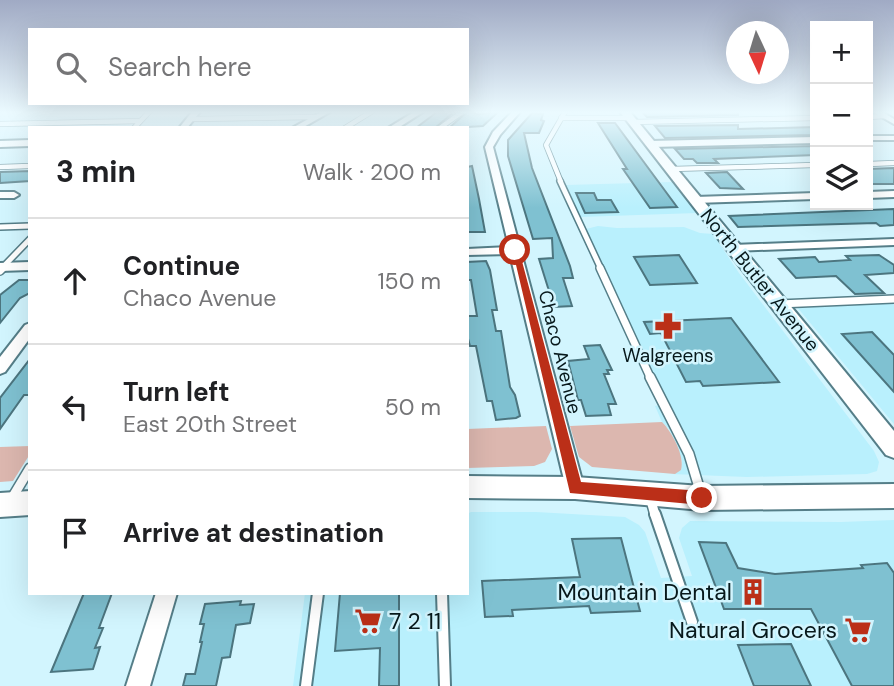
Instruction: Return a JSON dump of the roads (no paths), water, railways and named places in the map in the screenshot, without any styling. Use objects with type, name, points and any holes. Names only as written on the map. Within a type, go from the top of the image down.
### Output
[{"type":"main road","name":"North Butler Avenue","points":[[651,144],[894,448]]},
{"type":"main road","points":[[469,487],[575,488],[702,498],[894,496]]},
{"type":"street","name":"Chaco Avenue","points":[[491,144],[489,147],[575,488]]},
{"type":"street","points":[[873,195],[894,194]]},
{"type":"street","points":[[0,195],[14,195]]},
{"type":"street","points":[[695,200],[810,196]]},
{"type":"street","points":[[733,248],[894,242]]},
{"type":"street","points":[[469,252],[515,250]]},
{"type":"street","points":[[1,268],[28,266]]},
{"type":"street","points":[[0,368],[28,331]]},
{"type":"street","points":[[138,686],[166,595]]},
{"type":"lane","points":[[547,144],[666,412],[690,454],[702,498]]},
{"type":"lane","points":[[873,164],[894,163]]},
{"type":"lane","points":[[671,169],[810,165]]},
{"type":"lane","points":[[0,167],[28,166]]},
{"type":"lane","points":[[0,227],[28,226]]},
{"type":"lane","points":[[1,268],[28,241]]},
{"type":"lane","points":[[779,304],[894,299]]},
{"type":"lane","points":[[13,504],[28,472]]},
{"type":"lane","points":[[650,494],[660,533],[692,622]]},
{"type":"lane","points":[[306,686],[318,595]]},
{"type":"lane","points":[[442,595],[444,686]]},
{"type":"place","name":"Walgreens","points":[[668,326]]},
{"type":"place","name":"Mountain Dental","points":[[753,592]]},
{"type":"place","name":"7 2 11","points":[[368,621]]},
{"type":"place","name":"Natural Grocers","points":[[858,630]]}]
